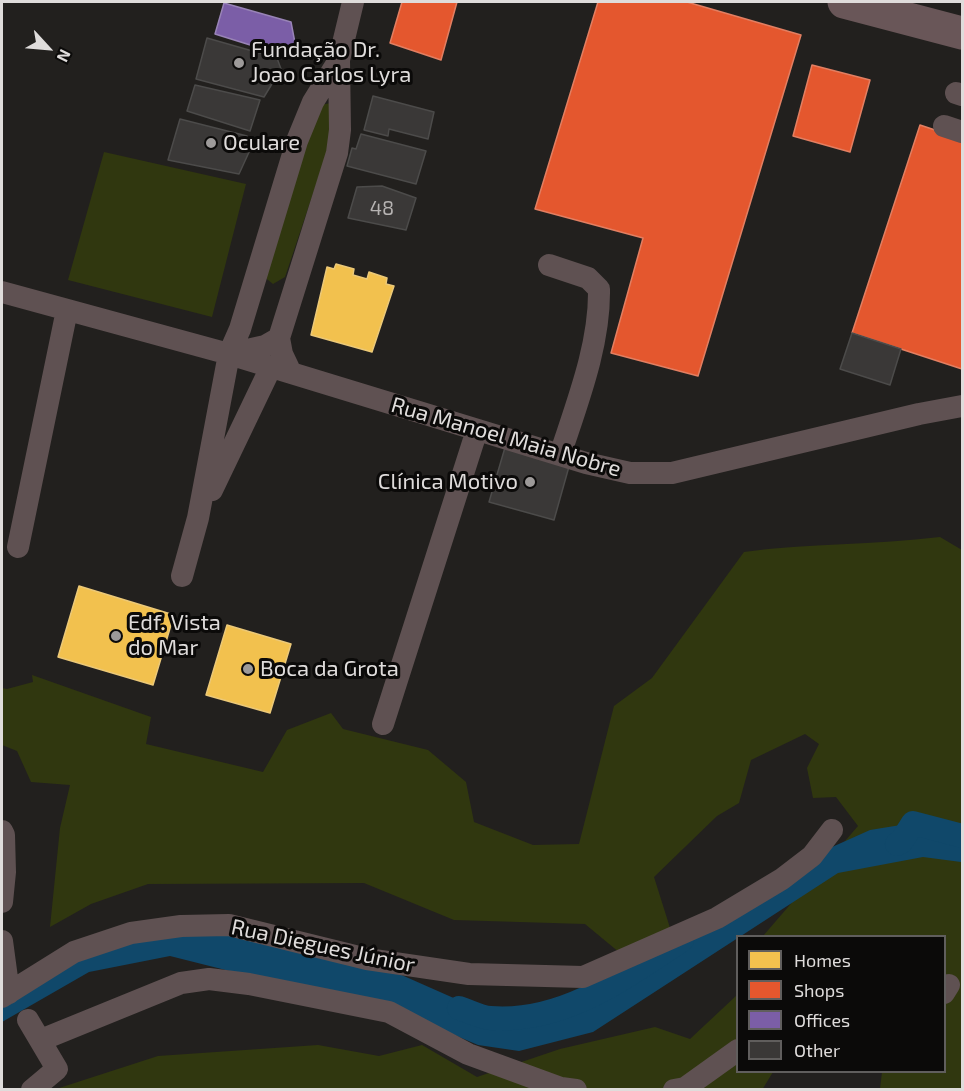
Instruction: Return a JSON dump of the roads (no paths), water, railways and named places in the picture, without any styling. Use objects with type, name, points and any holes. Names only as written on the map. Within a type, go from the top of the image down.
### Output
[{"type":"highway","points":[[844,2],[963,33]]},
{"type":"street","points":[[198,518],[281,370],[282,354],[279,338],[337,153],[340,130],[339,60],[353,2]]},
{"type":"street","points":[[182,576],[198,518],[229,354],[240,329],[300,132],[313,102],[339,60]]},
{"type":"street","points":[[549,265],[588,278],[599,290],[599,313],[579,394],[560,455]]},
{"type":"street","name":"Rua Manoel Maia Nobre","points":[[2,292],[229,354],[560,455],[630,473],[672,472],[919,414],[963,406]]},
{"type":"street","points":[[18,547],[67,310]]},
{"type":"street","name":"Rua Manoel Maia Nobre","points":[[229,354],[252,350],[279,338]]},
{"type":"street","points":[[383,724],[477,430]]},
{"type":"street","name":"Rua Diegues Júnior","points":[[4,993],[74,952],[131,933],[191,926],[229,925],[367,959],[469,974],[583,977],[717,918],[783,879],[812,856],[832,830]]},
{"type":"street","points":[[2,831],[5,872],[2,902]]},
{"type":"street","points":[[2,941],[4,993]]},
{"type":"street","points":[[41,1040],[181,982],[209,979],[249,984],[389,1012],[468,1054],[561,1088],[576,1089]]},
{"type":"street","points":[[28,1020],[57,1069],[32,1089]]},
{"type":"street","points":[[674,1089],[685,1088],[736,1051]]},
{"type":"water","points":[[913,823],[962,836],[961,862],[923,857],[838,873],[742,935],[736,935],[736,939],[593,1032],[519,1051],[478,1045],[412,1017],[170,956],[89,972],[2,1022],[2,999],[75,953],[187,927],[388,969],[474,1007],[489,1018],[545,1015],[615,984],[807,864],[812,856],[870,830]]},
{"type":"waterway","points":[[897,844],[901,842],[913,823],[962,836]]},
{"type":"waterway","points":[[459,1008],[490,1018],[517,1018],[542,1014],[592,996],[682,940]]},
{"type":"place","name":"Fundação Dr. Joao Carlos Lyra","points":[[239,63]]},
{"type":"place","name":"Oculare","points":[[211,143]]},
{"type":"place","name":"Clínica Motivo","points":[[530,482]]},
{"type":"place","name":"Edf. Vista do Mar","points":[[116,636]]},
{"type":"place","name":"Boca da Grota","points":[[248,669]]}]
